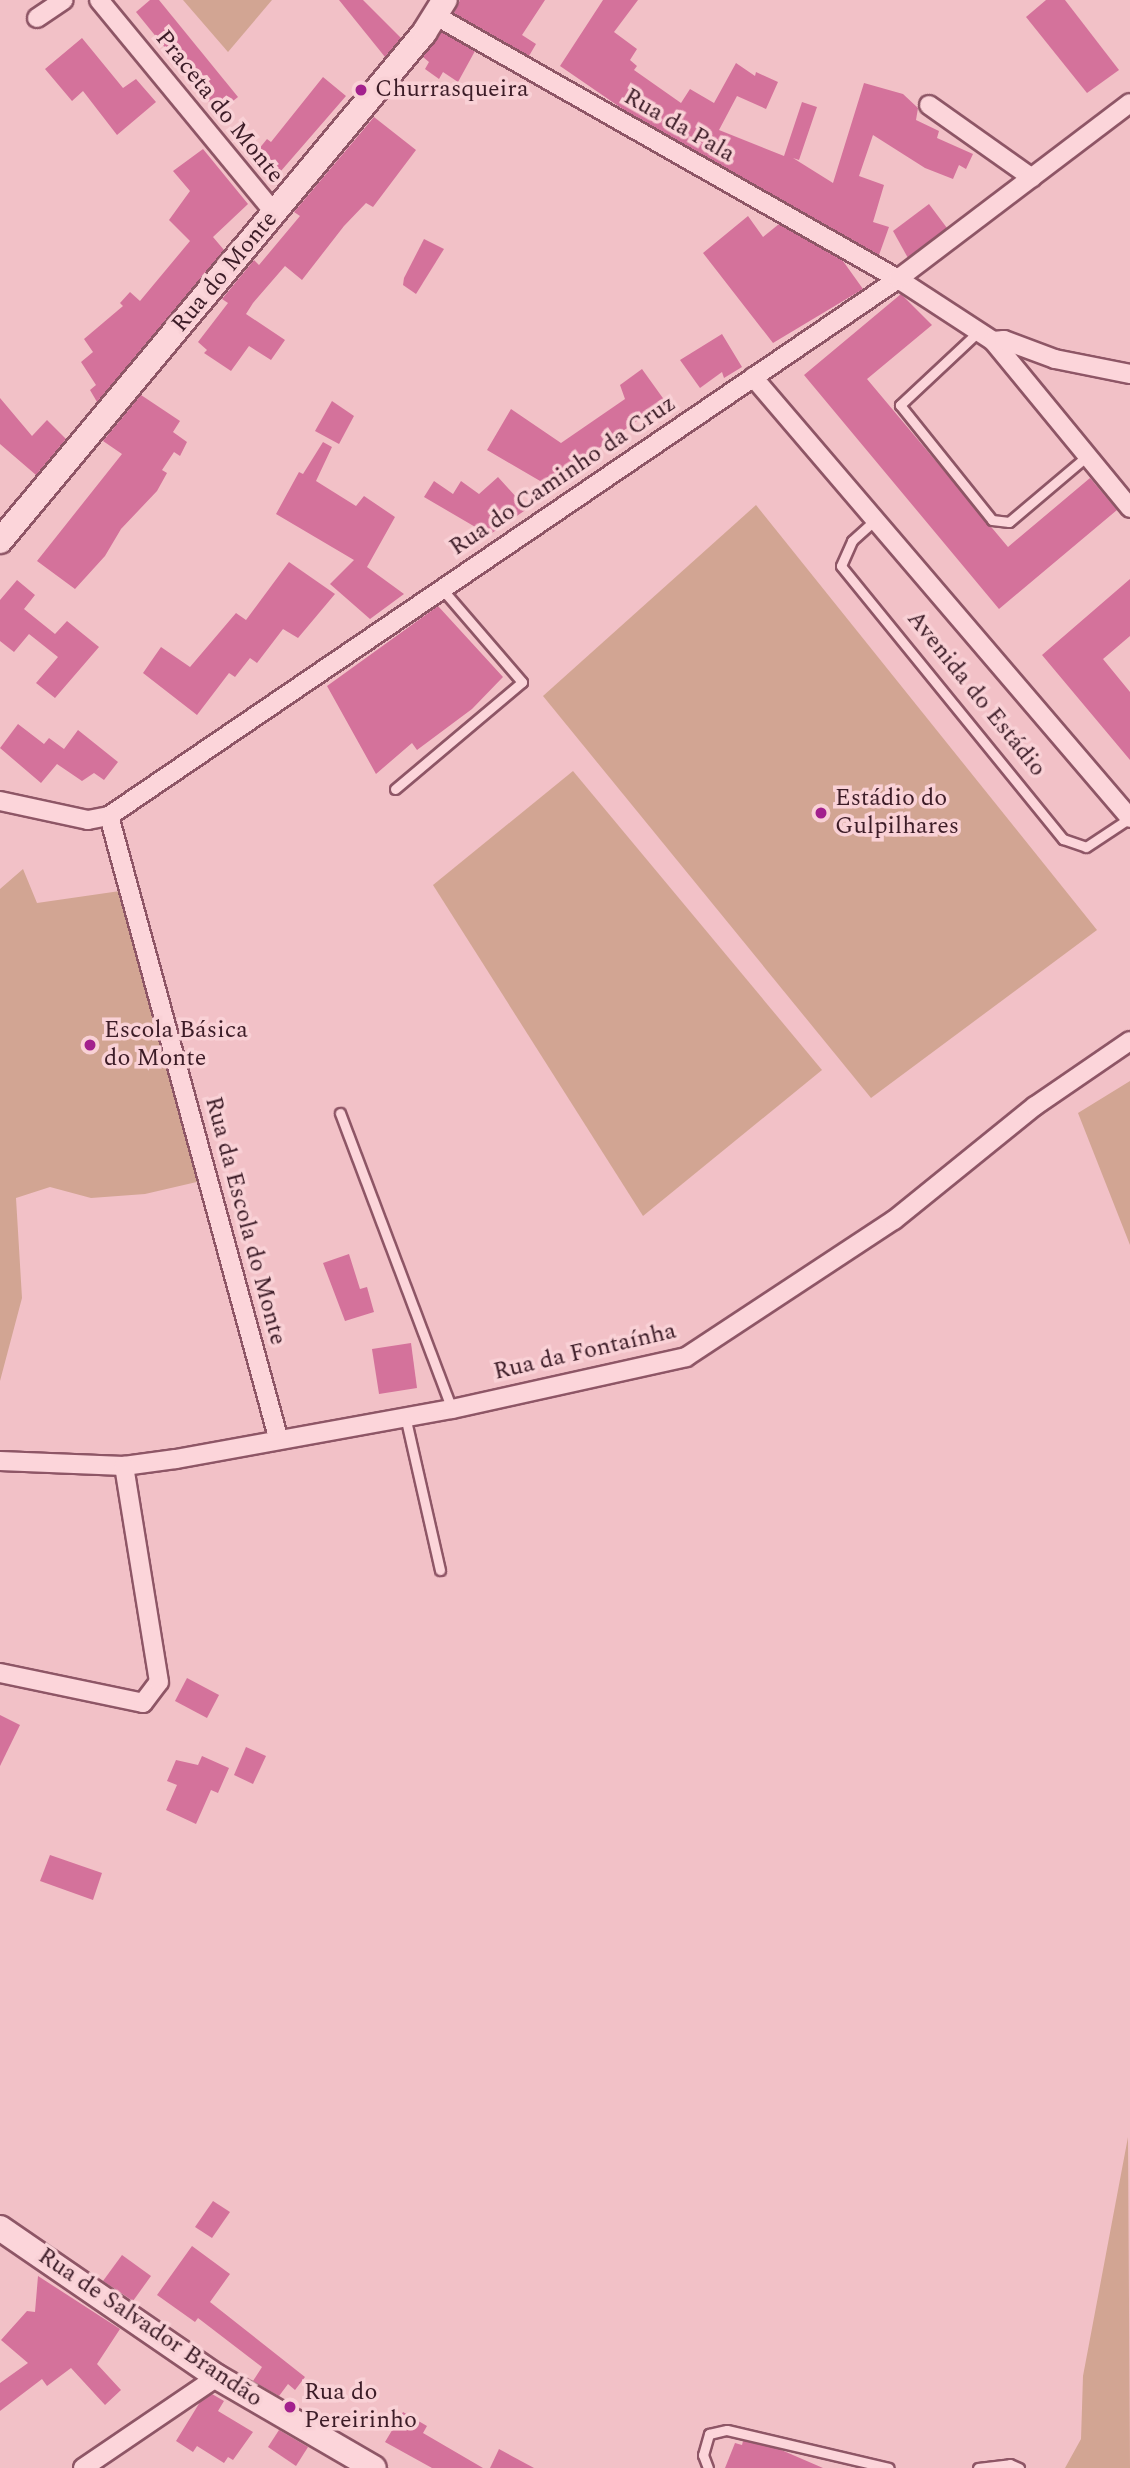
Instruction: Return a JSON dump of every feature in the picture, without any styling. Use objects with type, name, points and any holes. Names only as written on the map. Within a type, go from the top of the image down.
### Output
[{"type":"street","points":[[37,18],[64,0]]},
{"type":"street","name":"Praceta do Monte","points":[[99,0],[274,212]]},
{"type":"street","name":"Rua do Monte","points":[[0,541],[441,8]]},
{"type":"street","name":"Rua da Pala","points":[[441,8],[898,279],[985,336]]},
{"type":"street","name":"Rua do Caminho da Cruz","points":[[108,816],[898,279],[1130,103]]},
{"type":"street","points":[[929,105],[1032,178]]},
{"type":"street","points":[[985,336],[1004,340],[1055,359],[1130,374]]},
{"type":"street","points":[[985,336],[1130,508]]},
{"type":"street","name":"Avenida do Estádio","points":[[753,377],[1130,818]]},
{"type":"street","points":[[0,801],[88,820],[108,816]]},
{"type":"street","name":"Rua da Escola do Monte","points":[[108,816],[278,1437]]},
{"type":"street","name":"Rua da Fontaínha","points":[[0,1461],[124,1466],[278,1437],[453,1409],[686,1357],[894,1220],[1035,1106],[1130,1041]]},
{"type":"street","points":[[0,1673],[143,1703],[159,1682],[124,1466]]},
{"type":"street","name":"Rua de Salvador Brandão","points":[[0,2228],[217,2377],[374,2468]]},
{"type":"street","points":[[83,2468],[217,2377]]},
{"type":"lane","points":[[985,336],[900,405],[992,520],[1009,522],[1087,456]]},
{"type":"lane","name":"Avenida do Estádio","points":[[875,520],[852,541],[841,566],[1063,839],[1086,847],[1130,818]]},
{"type":"lane","points":[[395,789],[522,682],[442,589]]},
{"type":"lane","points":[[340,1113],[453,1409]]},
{"type":"lane","points":[[405,1416],[440,1570]]},
{"type":"lane","points":[[708,2468],[703,2455],[709,2434],[727,2430],[889,2468]]},
{"type":"lane","points":[[978,2468],[1010,2464],[1019,2468]]},
{"type":"shaded area","points":[[183,0],[272,0],[228,52]]},
{"type":"shaded area","name":"Estádio do Gulpilhares","points":[[756,505],[1097,930],[871,1098],[543,696]]},
{"type":"shaded area","points":[[573,771],[822,1070],[643,1216],[433,885]]},
{"type":"shaded area","points":[[23,869],[37,903],[120,891],[201,1181],[145,1194],[91,1198],[50,1187],[16,1198],[22,1298],[0,1381],[0,889]]},
{"type":"shaded area","points":[[1130,1081],[1130,1245],[1078,1113]]},
{"type":"shaded area","points":[[1128,2137],[1130,2468],[1065,2468],[1081,2439],[1083,2376]]},
{"type":"building","points":[[150,0],[159,0],[238,97],[218,113],[136,12]]},
{"type":"building","points":[[339,0],[363,0],[401,38],[385,57]]},
{"type":"building","points":[[460,0],[545,0],[522,35],[536,44],[529,56],[454,13]]},
{"type":"building","points":[[603,0],[638,0],[614,32],[637,49],[630,60],[637,66],[634,70],[681,103],[690,89],[714,103],[736,63],[755,76],[756,72],[778,82],[766,109],[737,96],[719,130],[784,156],[802,102],[817,107],[799,160],[793,158],[833,183],[864,83],[903,94],[918,108],[916,120],[939,131],[937,138],[973,154],[966,169],[959,165],[953,179],[925,168],[873,135],[859,176],[884,185],[873,222],[889,227],[879,255],[627,112],[560,66]]},
{"type":"building","points":[[1046,0],[1065,0],[1119,70],[1087,93],[1026,17]]},
{"type":"building","points":[[442,32],[475,51],[458,82],[443,72],[439,79],[425,69],[429,62],[423,57]]},
{"type":"building","points":[[82,38],[123,88],[136,79],[156,102],[117,135],[83,91],[72,101],[45,69]]},
{"type":"building","points":[[323,77],[346,96],[274,179],[250,160],[267,139],[271,142]]},
{"type":"building","points":[[374,117],[416,150],[373,207],[366,203],[344,226],[302,280],[285,266],[253,303],[246,314],[285,340],[271,360],[249,346],[231,371],[204,353],[207,350],[198,342],[228,303],[222,299],[254,260],[259,265],[300,216],[294,212]]},
{"type":"building","points":[[203,149],[248,204],[213,237],[224,250],[97,402],[90,390],[96,385],[81,362],[93,352],[84,339],[123,306],[120,303],[130,292],[140,301],[190,241],[169,220],[190,191],[173,171]]},
{"type":"building","points":[[929,204],[947,228],[908,258],[893,231]]},
{"type":"building","points":[[748,216],[763,237],[779,224],[843,261],[863,289],[773,343],[703,253]]},
{"type":"building","points":[[424,239],[444,249],[416,294],[403,285],[404,278]]},
{"type":"building","points":[[901,294],[932,325],[867,379],[1008,547],[1090,478],[1117,510],[999,609],[804,375]]},
{"type":"building","points":[[722,334],[742,367],[724,378],[722,372],[700,388],[680,360]]},
{"type":"building","points":[[642,369],[665,401],[547,485],[487,450],[511,409],[561,443],[625,399],[620,385]]},
{"type":"building","points":[[141,395],[180,421],[173,432],[187,442],[180,456],[174,452],[162,470],[167,473],[157,491],[121,529],[105,556],[75,589],[37,561],[122,454],[103,441]]},
{"type":"building","points":[[0,398],[32,436],[47,420],[66,439],[36,475],[0,444]]},
{"type":"building","points":[[332,401],[354,416],[339,444],[315,431]]},
{"type":"building","points":[[323,442],[332,447],[316,481],[356,506],[364,496],[395,517],[367,567],[404,594],[370,619],[330,584],[354,560],[276,514],[299,472],[303,474]]},
{"type":"building","points":[[498,477],[527,509],[489,535],[424,497],[434,481],[453,494],[461,481],[479,494]]},
{"type":"building","points":[[289,562],[335,594],[298,638],[283,629],[257,663],[250,658],[235,677],[229,673],[197,715],[143,673],[161,647],[190,667],[236,613],[246,620]]},
{"type":"building","points":[[1130,579],[1130,636],[1103,659],[1130,692],[1130,760],[1042,655]]},
{"type":"building","points":[[17,580],[35,595],[24,609],[55,634],[67,621],[99,647],[55,698],[36,683],[58,657],[29,634],[14,652],[0,641],[0,600]]},
{"type":"building","points":[[438,606],[503,677],[472,709],[417,750],[412,743],[376,774],[327,686]]},
{"type":"building","points":[[18,724],[44,744],[49,738],[64,749],[78,730],[118,762],[104,780],[94,773],[82,781],[57,764],[41,783],[0,748]]},
{"type":"building","points":[[349,1254],[360,1289],[367,1287],[374,1312],[345,1321],[323,1263]]},
{"type":"building","points":[[411,1343],[417,1388],[379,1394],[372,1349]]},
{"type":"building","points":[[187,1678],[219,1695],[207,1718],[175,1701]]},
{"type":"building","points":[[0,1715],[20,1725],[0,1766]]},
{"type":"building","points":[[246,1747],[266,1756],[253,1784],[234,1775]]},
{"type":"building","points":[[202,1756],[229,1768],[218,1793],[211,1790],[196,1824],[166,1810],[177,1785],[167,1781],[176,1760],[198,1765]]},
{"type":"building","points":[[50,1855],[102,1873],[93,1900],[40,1881]]},
{"type":"building","points":[[213,2201],[230,2212],[212,2238],[195,2227]]},
{"type":"building","points":[[192,2246],[230,2274],[210,2302],[305,2377],[295,2390],[288,2384],[279,2396],[253,2381],[262,2367],[198,2318],[195,2322],[157,2295]]},
{"type":"building","points":[[122,2255],[151,2276],[133,2301],[103,2281]]},
{"type":"building","points":[[38,2276],[120,2329],[97,2364],[121,2390],[105,2405],[71,2368],[47,2386],[42,2379],[0,2411],[0,2383],[28,2363],[1,2340],[27,2311],[35,2312]]},
{"type":"building","points":[[212,2394],[224,2401],[218,2411],[253,2432],[233,2460],[228,2457],[224,2463],[197,2446],[193,2452],[176,2441],[200,2402]]},
{"type":"building","points":[[403,2412],[427,2426],[423,2433],[483,2468],[432,2468],[385,2442]]},
{"type":"building","points":[[279,2430],[308,2447],[296,2466],[268,2447]]},
{"type":"building","points":[[743,2441],[779,2449],[823,2468],[725,2468],[735,2443],[742,2445]]},
{"type":"building","points":[[499,2449],[534,2468],[490,2468]]},
{"type":"place","name":"Churrasqueira","points":[[361,90]]},
{"type":"place","name":"Estádio do Gulpilhares","points":[[821,813]]},
{"type":"place","name":"Escola Básica do Monte","points":[[90,1045]]},
{"type":"place","name":"Rua do Pereirinho","points":[[290,2407]]}]
